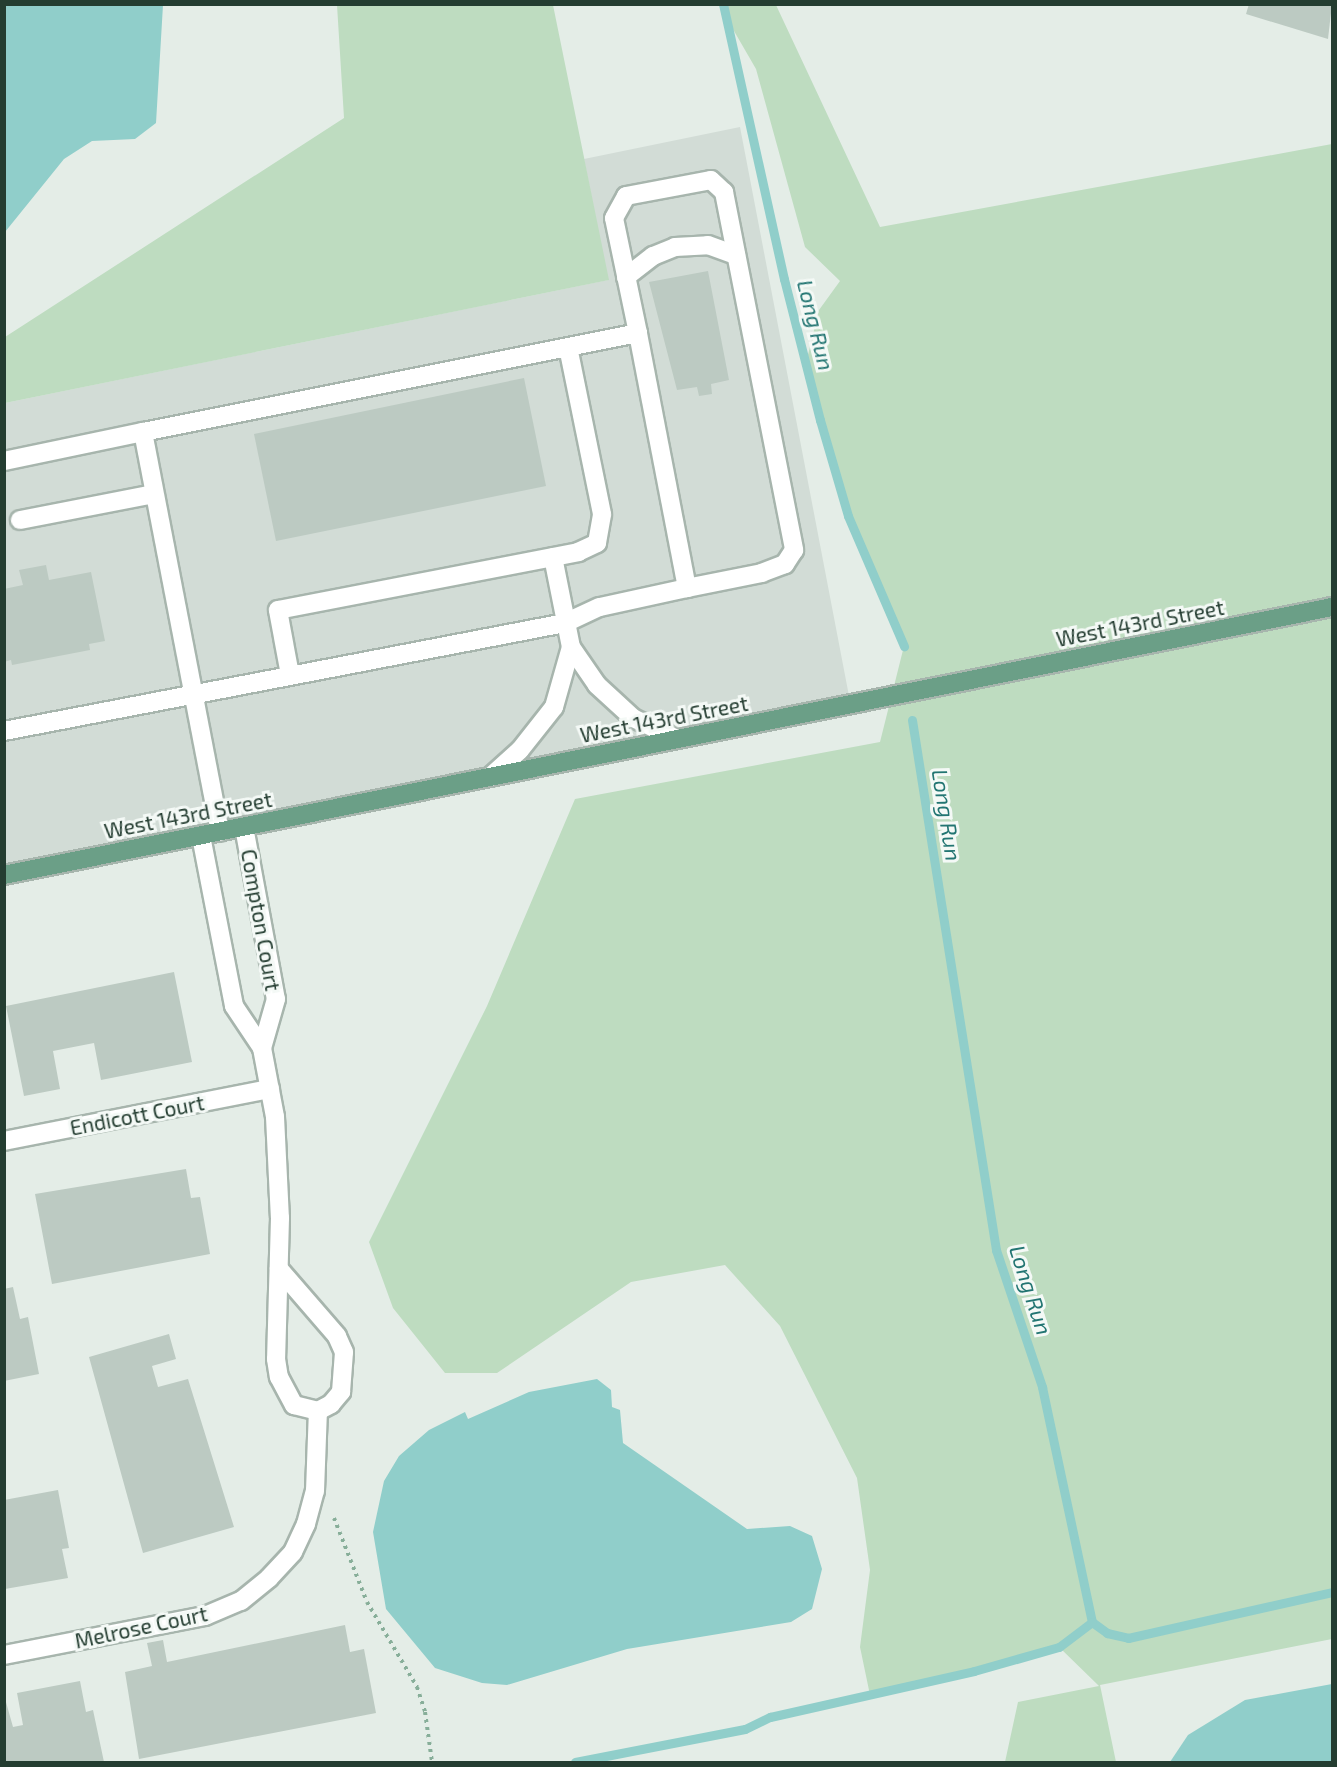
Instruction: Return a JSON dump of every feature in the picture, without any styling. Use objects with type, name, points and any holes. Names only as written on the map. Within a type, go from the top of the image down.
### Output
[{"type":"main road","name":"West 143rd Street","points":[[4,875],[1332,607]]},
{"type":"street","points":[[4,731],[565,624],[600,607],[762,573],[785,564],[794,550],[724,192],[711,180],[626,196],[614,218],[687,588]]},
{"type":"street","points":[[626,277],[653,256],[675,247],[708,245],[736,255]]},
{"type":"street","points":[[4,461],[638,333]]},
{"type":"street","points":[[290,675],[278,610],[578,552],[597,543],[602,514],[568,346]]},
{"type":"street","points":[[143,432],[191,694],[220,832]]},
{"type":"street","points":[[20,520],[154,494]]},
{"type":"street","points":[[553,557],[571,647],[597,685],[633,718],[677,739]]},
{"type":"street","points":[[490,777],[520,750],[554,707],[571,647]]},
{"type":"street","name":"Compton Court","points":[[244,827],[276,999],[262,1048]]},
{"type":"street","name":"Compton Court","points":[[201,836],[234,1006],[262,1048],[270,1089],[279,1161],[279,1377],[294,1405],[318,1411]]},
{"type":"street","name":"Endicott Court","points":[[4,1141],[270,1089]]},
{"type":"street","points":[[279,1269],[337,1336],[344,1352],[342,1392],[331,1404],[318,1411]]},
{"type":"street","name":"Melrose Court","points":[[4,1655],[205,1616],[241,1601],[293,1552],[315,1491],[318,1411]]},
{"type":"path","points":[[315,1491],[330,1506],[368,1602],[417,1688],[430,1742],[432,1762]]},
{"type":"shaded area","points":[[740,127],[849,696],[5,865],[5,403],[608,280],[584,159]]},
{"type":"green space","points":[[337,5],[553,5],[609,280],[5,403],[5,337],[344,118]]},
{"type":"green space","points":[[719,5],[776,5],[880,227],[1332,144],[1332,1639],[1100,1685],[1116,1762],[1005,1762],[1018,1702],[1099,1686],[1059,1647],[870,1695],[860,1647],[870,1570],[857,1478],[780,1326],[725,1265],[631,1282],[497,1373],[445,1373],[393,1308],[369,1242],[487,1006],[575,799],[880,742],[904,646],[848,516],[806,363],[819,310],[840,281],[805,247],[756,69]]},
{"type":"water","points":[[5,4],[163,5],[156,123],[135,139],[92,141],[64,159],[5,232]]},
{"type":"water","points":[[597,1379],[611,1390],[612,1407],[620,1410],[623,1443],[747,1529],[790,1526],[812,1536],[822,1569],[812,1609],[791,1622],[627,1649],[507,1685],[482,1683],[435,1668],[386,1609],[373,1532],[384,1481],[399,1456],[429,1430],[465,1412],[468,1419],[529,1392]]},
{"type":"water","points":[[1332,1684],[1332,1762],[1170,1762],[1188,1735],[1245,1700]]},
{"type":"building","points":[[1249,4],[1332,4],[1328,39],[1246,14]]},
{"type":"building","points":[[708,271],[729,380],[711,384],[712,394],[699,396],[697,387],[677,390],[649,282]]},
{"type":"building","points":[[524,378],[546,486],[276,541],[254,434]]},
{"type":"building","points":[[46,565],[49,580],[91,572],[105,641],[89,644],[90,650],[12,665],[11,660],[4,662],[4,589],[23,585],[19,570]]},
{"type":"building","points":[[174,972],[192,1062],[101,1080],[94,1043],[53,1051],[60,1089],[24,1096],[6,1006]]},
{"type":"building","points":[[186,1169],[191,1198],[200,1197],[210,1254],[52,1284],[35,1194]]},
{"type":"building","points":[[13,1287],[20,1319],[28,1317],[39,1374],[4,1381],[4,1289]]},
{"type":"building","points":[[169,1334],[176,1359],[152,1366],[158,1387],[188,1379],[234,1527],[143,1553],[89,1357]]},
{"type":"building","points":[[58,1490],[69,1548],[62,1549],[68,1578],[5,1589],[4,1500]]},
{"type":"building","points":[[345,1625],[350,1652],[364,1649],[376,1713],[139,1759],[125,1672],[152,1666],[147,1643],[163,1640],[167,1662]]},
{"type":"building","points":[[80,1681],[86,1712],[93,1710],[104,1762],[4,1762],[4,1695],[13,1727],[23,1725],[17,1693]]},
{"type":"waterway","name":"Long Run","points":[[723,4],[784,279],[820,420],[848,516],[904,646]]},
{"type":"waterway","name":"Long Run","points":[[912,720],[996,1250],[1042,1387],[1092,1622],[1107,1633],[1128,1638],[1332,1592]]},
{"type":"waterway","points":[[575,1762],[745,1729],[770,1717],[974,1671],[1059,1647],[1092,1622]]}]
